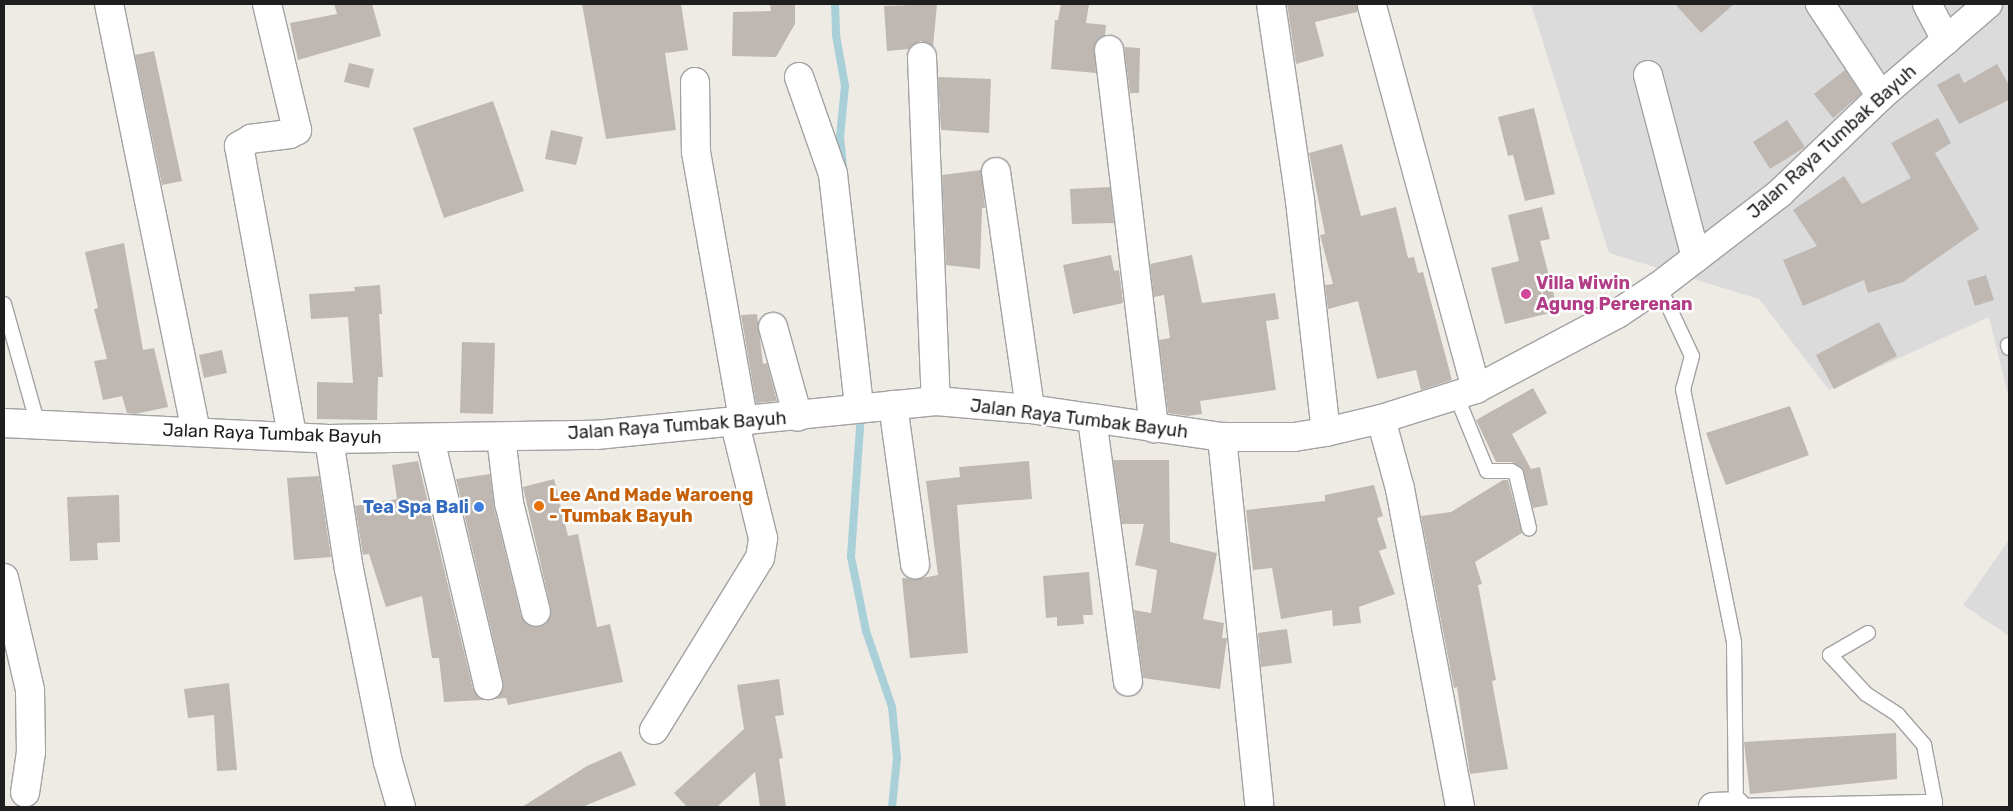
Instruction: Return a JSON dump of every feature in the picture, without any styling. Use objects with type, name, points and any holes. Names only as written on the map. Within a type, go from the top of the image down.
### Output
[{"type":"street","points":[[109,4],[196,430]]},
{"type":"street","points":[[268,4],[297,130],[290,134],[251,139],[239,146],[292,435]]},
{"type":"street","points":[[1271,4],[1300,202],[1326,432]]},
{"type":"street","points":[[1820,4],[1881,96]]},
{"type":"street","points":[[1927,4],[1946,40]]},
{"type":"street","name":"Jalan Raya Tumbak Bayuh","points":[[4,423],[196,430],[329,439],[596,436],[798,417],[877,406],[936,401],[1030,408],[1092,419],[1222,437],[1285,438],[1326,432],[1381,419],[1466,392],[1617,314],[1659,286],[1780,193],[1881,96],[1988,4]]},
{"type":"street","points":[[1372,6],[1466,392]]},
{"type":"street","points":[[1109,50],[1154,428]]},
{"type":"street","points":[[922,57],[936,401]]},
{"type":"street","points":[[1648,75],[1696,258]]},
{"type":"street","points":[[799,77],[832,174],[877,406],[915,564]]},
{"type":"street","points":[[654,730],[760,558],[763,538],[739,423],[696,152],[695,82]]},
{"type":"street","points":[[996,172],[1030,408]]},
{"type":"street","points":[[773,327],[798,417]]},
{"type":"street","points":[[1092,419],[1128,682]]},
{"type":"street","points":[[1381,419],[1400,489],[1460,807]]},
{"type":"street","points":[[501,437],[509,503],[536,612]]},
{"type":"street","points":[[1222,437],[1259,803]]},
{"type":"street","points":[[329,439],[351,579],[388,762],[401,807]]},
{"type":"street","points":[[430,439],[488,685]]},
{"type":"street","points":[[4,578],[30,690],[31,752],[25,793]]},
{"type":"lane","points":[[1659,286],[1692,356],[1683,389],[1734,642],[1725,807],[1935,804],[1924,745],[1898,715],[1866,694],[1830,655],[1868,633]]},
{"type":"lane","points":[[4,304],[38,425]]},
{"type":"lane","points":[[1466,392],[1487,471],[1510,471],[1516,474],[1529,528]]},
{"type":"shaded area","points":[[1531,4],[2009,4],[2009,399],[1989,317],[1829,390],[1759,299],[1609,253]]},
{"type":"shaded area","points":[[2009,540],[2009,636],[1963,605]]},
{"type":"building","points":[[334,4],[372,4],[381,36],[298,60],[290,23],[337,14]]},
{"type":"building","points":[[582,4],[681,4],[688,50],[665,53],[676,130],[606,139]]},
{"type":"building","points":[[770,4],[795,4],[795,24],[776,57],[732,56],[733,12],[771,11]]},
{"type":"building","points":[[937,4],[933,47],[921,41],[909,49],[887,51],[884,6]]},
{"type":"building","points":[[1061,4],[1089,4],[1086,23],[1106,25],[1105,35],[1095,44],[1096,73],[1051,69],[1055,20],[1058,20]]},
{"type":"building","points":[[1287,4],[1357,4],[1357,12],[1315,22],[1324,56],[1296,64]]},
{"type":"building","points":[[1675,4],[1734,4],[1701,33]]},
{"type":"building","points":[[1124,47],[1140,48],[1139,93],[1130,93]]},
{"type":"building","points":[[154,51],[182,181],[162,185],[135,55]]},
{"type":"building","points":[[349,63],[374,69],[369,88],[344,82]]},
{"type":"building","points":[[1997,64],[2009,85],[2009,100],[1959,124],[1937,85],[1959,73],[1964,83]]},
{"type":"building","points":[[1845,70],[1861,94],[1833,118],[1814,94]]},
{"type":"building","points":[[938,77],[991,79],[989,133],[941,130]]},
{"type":"building","points":[[493,101],[524,191],[444,218],[413,128]]},
{"type":"building","points":[[1534,108],[1555,194],[1525,201],[1513,155],[1508,156],[1498,117]]},
{"type":"building","points":[[1938,118],[1951,143],[1935,153],[1979,229],[1903,282],[1868,293],[1864,280],[1803,306],[1783,260],[1817,246],[1793,210],[1844,176],[1862,204],[1911,178],[1891,143]]},
{"type":"building","points":[[1787,120],[1805,147],[1770,169],[1753,142]]},
{"type":"building","points":[[551,130],[583,137],[576,165],[545,159]]},
{"type":"building","points":[[1342,144],[1361,216],[1396,207],[1408,258],[1414,257],[1418,273],[1423,272],[1452,380],[1421,390],[1416,370],[1377,379],[1358,301],[1328,309],[1325,285],[1333,284],[1320,235],[1325,234],[1309,153]]},
{"type":"building","points":[[981,170],[985,208],[982,208],[980,269],[946,265],[942,175]]},
{"type":"building","points":[[1110,187],[1114,223],[1072,224],[1070,189]]},
{"type":"building","name":"Villa Wiwin Agung Pererenan","points":[[1542,207],[1550,239],[1540,241],[1558,311],[1505,324],[1491,268],[1519,261],[1508,215]]},
{"type":"building","points":[[124,243],[143,350],[154,348],[168,407],[135,414],[127,413],[122,396],[103,400],[94,361],[107,359],[94,309],[98,308],[85,252]]},
{"type":"building","points":[[1111,255],[1114,271],[1119,270],[1123,303],[1073,314],[1063,265]]},
{"type":"building","points":[[1192,255],[1202,303],[1275,293],[1279,319],[1266,321],[1276,390],[1200,401],[1202,414],[1188,416],[1168,413],[1159,340],[1170,338],[1164,295],[1154,297],[1150,264]]},
{"type":"building","points":[[1986,275],[1994,300],[1975,306],[1967,281]]},
{"type":"building","points":[[380,285],[382,314],[379,314],[383,377],[378,377],[377,420],[317,419],[317,382],[353,383],[348,317],[311,319],[309,294],[355,291],[354,287]]},
{"type":"building","points":[[757,314],[763,364],[767,363],[777,401],[756,403],[741,315]]},
{"type":"building","points":[[1879,322],[1897,356],[1834,389],[1816,355]]},
{"type":"building","points":[[462,342],[495,343],[493,414],[460,413]]},
{"type":"building","points":[[222,350],[227,373],[204,378],[199,355]]},
{"type":"building","points":[[1533,388],[1547,413],[1512,434],[1531,469],[1540,467],[1548,505],[1533,508],[1523,469],[1512,462],[1496,462],[1476,420]]},
{"type":"building","points":[[1790,406],[1809,455],[1726,485],[1706,433]]},
{"type":"building","points":[[1113,460],[1169,460],[1170,542],[1217,553],[1203,619],[1224,623],[1222,638],[1227,638],[1220,689],[1143,678],[1134,610],[1151,613],[1157,570],[1135,565],[1144,524],[1122,524]]},
{"type":"building","points":[[418,461],[473,689],[484,700],[444,702],[439,658],[432,658],[422,596],[386,607],[369,554],[363,555],[355,506],[397,499],[392,465]]},
{"type":"building","points":[[1029,461],[1032,499],[957,505],[968,653],[910,658],[902,578],[917,579],[938,575],[926,481],[960,477],[959,467]]},
{"type":"building","points":[[490,474],[494,507],[521,616],[532,627],[546,624],[551,609],[523,487],[554,479],[568,536],[578,534],[597,627],[610,624],[623,682],[508,705],[506,698],[494,699],[503,690],[503,681],[456,479]]},
{"type":"building","points":[[319,476],[331,557],[294,560],[287,478]]},
{"type":"building","points":[[1503,480],[1508,480],[1522,533],[1475,562],[1482,584],[1478,585],[1496,680],[1492,681],[1508,769],[1470,774],[1457,687],[1454,688],[1421,516],[1451,512]]},
{"type":"building","points":[[1374,485],[1383,516],[1377,518],[1387,548],[1379,551],[1395,594],[1359,607],[1361,623],[1333,626],[1332,610],[1281,619],[1272,568],[1253,570],[1246,510],[1325,501],[1325,495]]},
{"type":"building","points":[[119,495],[120,542],[97,543],[98,560],[70,561],[67,497]]},
{"type":"building","points":[[1089,572],[1093,615],[1083,615],[1084,624],[1057,626],[1057,617],[1046,618],[1043,576]]},
{"type":"building","points":[[1287,629],[1292,663],[1261,667],[1258,633]]},
{"type":"building","points":[[779,679],[784,715],[775,716],[783,758],[779,759],[786,807],[760,807],[755,772],[717,807],[687,807],[674,793],[744,729],[737,685]]},
{"type":"building","points":[[229,683],[237,770],[217,771],[214,715],[188,718],[184,689]]},
{"type":"building","points":[[1896,733],[1897,779],[1750,794],[1744,742]]},
{"type":"building","points":[[621,751],[636,785],[582,807],[522,807],[587,766]]},
{"type":"waterway","points":[[835,4],[836,35],[845,86],[840,137],[843,168]]},
{"type":"waterway","points":[[861,413],[851,557],[866,631],[892,707],[897,758],[892,807]]},
{"type":"place","name":"Villa Wiwin Agung Pererenan","points":[[1526,294]]},
{"type":"place","name":"Lee And Made Waroeng - Tumbak Bayuh","points":[[539,506]]},
{"type":"place","name":"Tea Spa Bali","points":[[479,507]]}]
